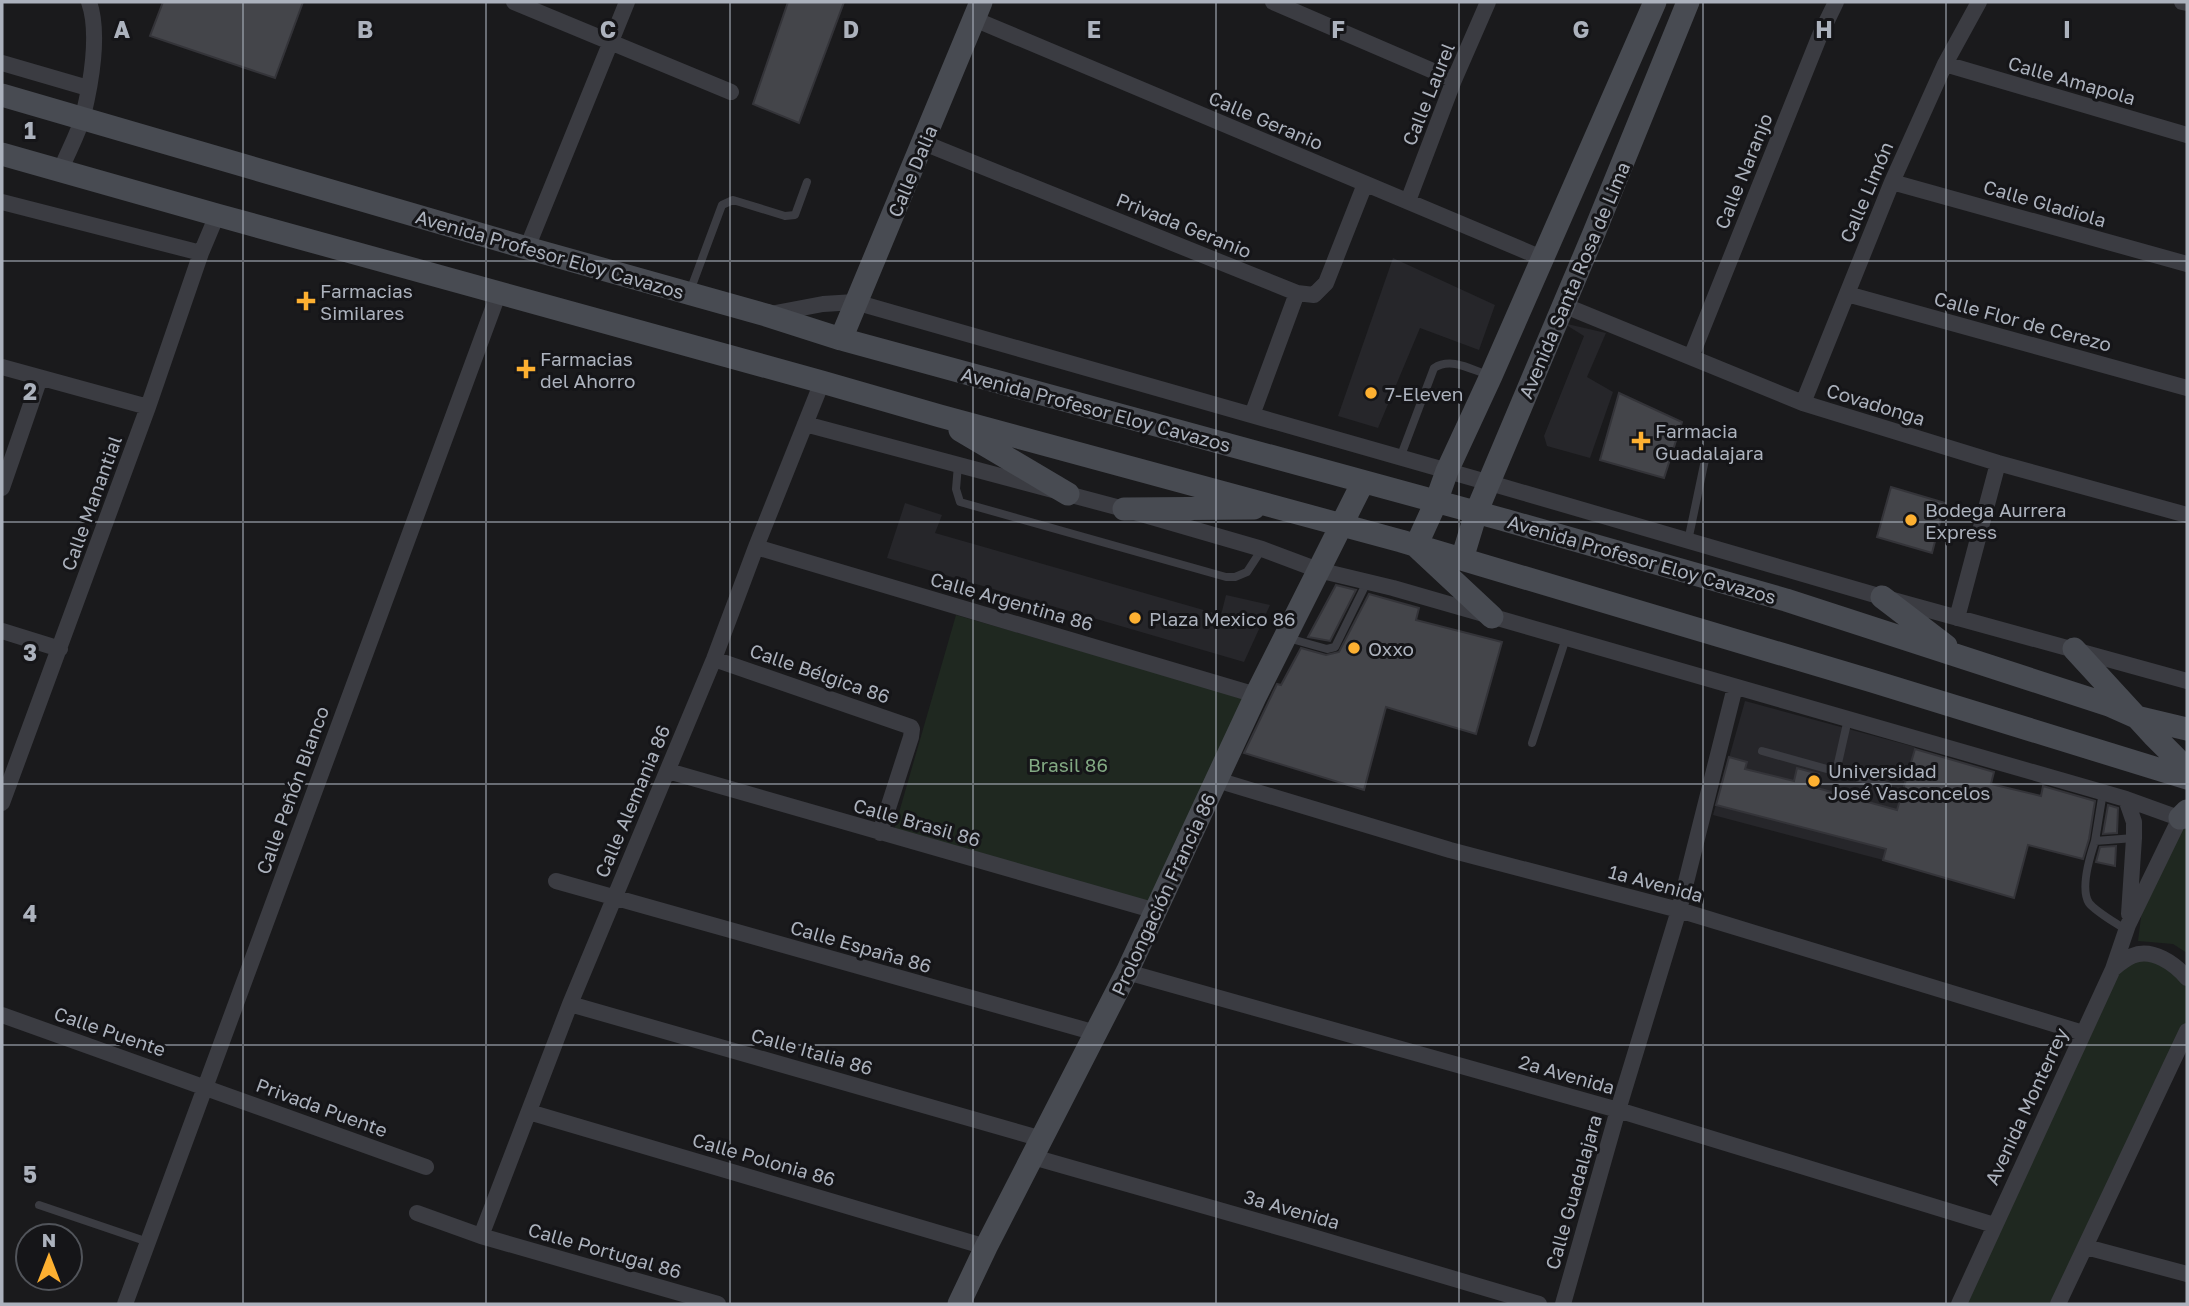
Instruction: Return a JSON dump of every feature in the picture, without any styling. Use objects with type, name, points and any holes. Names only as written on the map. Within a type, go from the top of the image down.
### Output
[{"type":"main road","name":"Avenida Santa Rosa de Lima","points":[[1416,546],[1655,2]]},
{"type":"main road","name":"Avenida Santa Rosa de Lima","points":[[1461,559],[1476,513],[1688,2]]},
{"type":"main road","name":"Calle Dalia","points":[[841,339],[978,11]]},
{"type":"main road","name":"Avenida Profesor Eloy Cavazos","points":[[2,95],[766,315],[841,339],[1786,600],[2136,716],[2187,729]]},
{"type":"main road","points":[[2,154],[940,416],[1342,524],[2187,778]]},
{"type":"main road","points":[[940,416],[975,440],[1068,494]]},
{"type":"main road","name":"Prolongación Francia 86","points":[[959,1304],[1127,972],[1256,695],[1363,482]]},
{"type":"main road","points":[[1125,509],[1277,507]]},
{"type":"main road","points":[[1416,546],[1492,617]]},
{"type":"main road","points":[[1882,597],[1960,657]]},
{"type":"main road","points":[[2074,649],[2187,769]]},
{"type":"street","points":[[60,172],[82,118],[88,88],[95,36],[89,2]]},
{"type":"street","points":[[513,2],[731,92]]},
{"type":"street","points":[[527,248],[626,2]]},
{"type":"street","points":[[1273,2],[1454,80]]},
{"type":"street","name":"Calle Laurel","points":[[1408,201],[1454,80],[1488,2]]},
{"type":"street","name":"Calle Naranjo","points":[[1692,357],[1836,2]]},
{"type":"street","name":"Calle Limón","points":[[1803,403],[1892,182],[1945,64],[1979,2]]},
{"type":"street","points":[[2182,2],[2187,3]]},
{"type":"street","name":"Calle Geranio","points":[[978,11],[1365,184],[1542,258]]},
{"type":"street","points":[[2,63],[88,88]]},
{"type":"street","name":"Calle Amapola","points":[[1945,64],[2187,135]]},
{"type":"street","name":"Privada Geranio","points":[[924,143],[1297,293]]},
{"type":"street","name":"Calle Gladiola","points":[[1892,182],[2187,264]]},
{"type":"street","points":[[1252,415],[1297,293],[1314,295],[1326,283],[1365,184]]},
{"type":"street","points":[[2,202],[201,253]]},
{"type":"street","name":"Calle Manantial","points":[[2,803],[217,215]]},
{"type":"street","name":"Calle Peñón Blanco","points":[[125,1304],[499,292]]},
{"type":"street","name":"Calle Flor de Cerezo","points":[[1847,294],[2187,388]]},
{"type":"street","points":[[766,315],[822,304],[855,302],[1882,597],[2187,681]]},
{"type":"street","name":"Covadonga","points":[[1563,305],[1803,403],[1998,463],[2187,515]]},
{"type":"street","points":[[2,367],[148,407]]},
{"type":"street","points":[[2,488],[40,378]]},
{"type":"street","name":"Calle Alemania 86","points":[[481,1236],[570,1004],[714,659],[822,382]]},
{"type":"street","points":[[805,424],[958,463],[1262,548],[1318,570],[1566,638],[2185,817]]},
{"type":"street","points":[[1956,618],[1998,463]]},
{"type":"street","name":"Calle Argentina 86","points":[[756,547],[1256,695]]},
{"type":"street","points":[[2,631],[60,649]]},
{"type":"street","name":"Calle Bélgica 86","points":[[714,659],[912,729],[880,833]]},
{"type":"street","name":"Calle Guadalajara","points":[[1563,1304],[1679,910],[1735,687]]},
{"type":"street","name":"Calle Brasil 86","points":[[668,771],[1156,911]]},
{"type":"street","name":"1a Avenida","points":[[1217,780],[1450,850],[1679,910],[2083,1033]]},
{"type":"street","name":"Avenida Monterrey","points":[[2126,799],[2134,822],[2127,927]]},
{"type":"street","name":"Avenida Monterrey","points":[[1958,1304],[2113,969],[2127,927],[2185,817]]},
{"type":"street","name":"Calle España 86","points":[[556,881],[1096,1033]]},
{"type":"street","points":[[2113,969],[2131,956],[2148,954],[2166,960],[2187,978]]},
{"type":"street","name":"2a Avenida","points":[[1127,972],[1618,1110],[1994,1225]]},
{"type":"street","name":"Calle Italia 86","points":[[570,1004],[1038,1148]]},
{"type":"street","name":"Calle Puente","points":[[2,1015],[205,1087]]},
{"type":"street","points":[[2058,1304],[2182,1055],[2187,1031]]},
{"type":"street","name":"Privada Puente","points":[[205,1087],[426,1167]]},
{"type":"street","name":"Calle Polonia 86","points":[[529,1112],[986,1247]]},
{"type":"street","name":"3a Avenida","points":[[1038,1148],[1309,1235],[1539,1304]]},
{"type":"street","name":"Calle Portugal 86","points":[[417,1213],[481,1236],[718,1304]]},
{"type":"street","points":[[2085,1247],[2187,1274]]},
{"type":"lane","points":[[689,293],[722,205],[733,201],[785,216],[795,215],[807,182]]},
{"type":"lane","points":[[1400,458],[1434,368],[1449,362],[1491,376]]},
{"type":"lane","points":[[1688,541],[1706,455]]},
{"type":"lane","points":[[958,463],[956,489],[960,502],[1175,564],[1235,577],[1247,572],[1262,548]]},
{"type":"lane","points":[[1285,637],[1327,649],[1335,647],[1367,582]]},
{"type":"lane","points":[[1532,743],[1566,638]]},
{"type":"lane","points":[[1836,772],[1848,719]]},
{"type":"lane","points":[[1762,751],[1888,786]]},
{"type":"lane","points":[[2103,792],[2085,892],[2090,903],[2127,927]]},
{"type":"lane","points":[[2095,841],[2134,838]]},
{"type":"lane","points":[[38,1205],[148,1242]]},
{"type":"shaded area","points":[[1393,258],[1495,305],[1479,350],[1420,328],[1378,428],[1338,416]]},
{"type":"shaded area","points":[[1563,323],[1606,333],[1587,377],[1613,392],[1590,458],[1547,446],[1544,436],[1584,336]]},
{"type":"shaded area","points":[[905,503],[942,515],[935,533],[1221,615],[1226,595],[1270,605],[1244,662],[887,558]]},
{"type":"shaded area","name":"Universidad José Vasconcelos","points":[[1745,701],[1915,747],[1883,860],[1713,815]]},
{"type":"green space","name":"Brasil 86","points":[[956,615],[1245,698],[1147,906],[894,830]]},
{"type":"green space","points":[[2182,822],[2187,824],[2187,953],[2173,944],[2138,941],[2142,909]]},
{"type":"green space","points":[[2138,954],[2187,978],[2187,1032],[2061,1304],[1956,1304],[2113,969]]},
{"type":"building","points":[[163,2],[303,2],[275,78],[150,36]]},
{"type":"building","points":[[788,2],[844,2],[799,123],[753,104]]},
{"type":"building","name":"Farmacia Guadalajara","points":[[1619,393],[1682,422],[1664,478],[1600,460]]},
{"type":"building","name":"Bodega Aurrera Express","points":[[1891,487],[1945,503],[1932,553],[1877,537]]},
{"type":"building","points":[[1336,585],[1356,590],[1330,641],[1308,637]]},
{"type":"building","points":[[1369,594],[1419,608],[1416,620],[1502,642],[1476,734],[1386,707],[1364,790],[1244,753],[1277,684],[1281,685],[1301,648],[1326,655],[1339,652]]},
{"type":"building","points":[[1915,749],[1994,772],[1991,784],[2041,796],[2043,786],[2095,801],[2083,859],[2028,845],[2014,898],[1883,860],[1886,849],[1716,805],[1729,757],[1747,762],[1745,769],[1794,781],[1797,768],[1819,774],[1817,788],[1897,810]]},
{"type":"building","points":[[2108,805],[2118,808],[2117,833],[2103,834]]},
{"type":"building","points":[[2116,846],[2115,866],[2096,862],[2100,847]]},
{"type":"place","name":"Farmacias Similares","points":[[306,301]]},
{"type":"place","name":"Farmacias del Ahorro","points":[[526,369]]},
{"type":"place","name":"7-Eleven","points":[[1371,393]]},
{"type":"place","name":"Farmacia Guadalajara","points":[[1641,441]]},
{"type":"place","name":"Bodega Aurrera Express","points":[[1911,520]]},
{"type":"place","name":"Plaza Mexico 86","points":[[1135,618]]},
{"type":"place","name":"Oxxo","points":[[1354,648]]},
{"type":"place","name":"Universidad José Vasconcelos","points":[[1814,781]]}]
